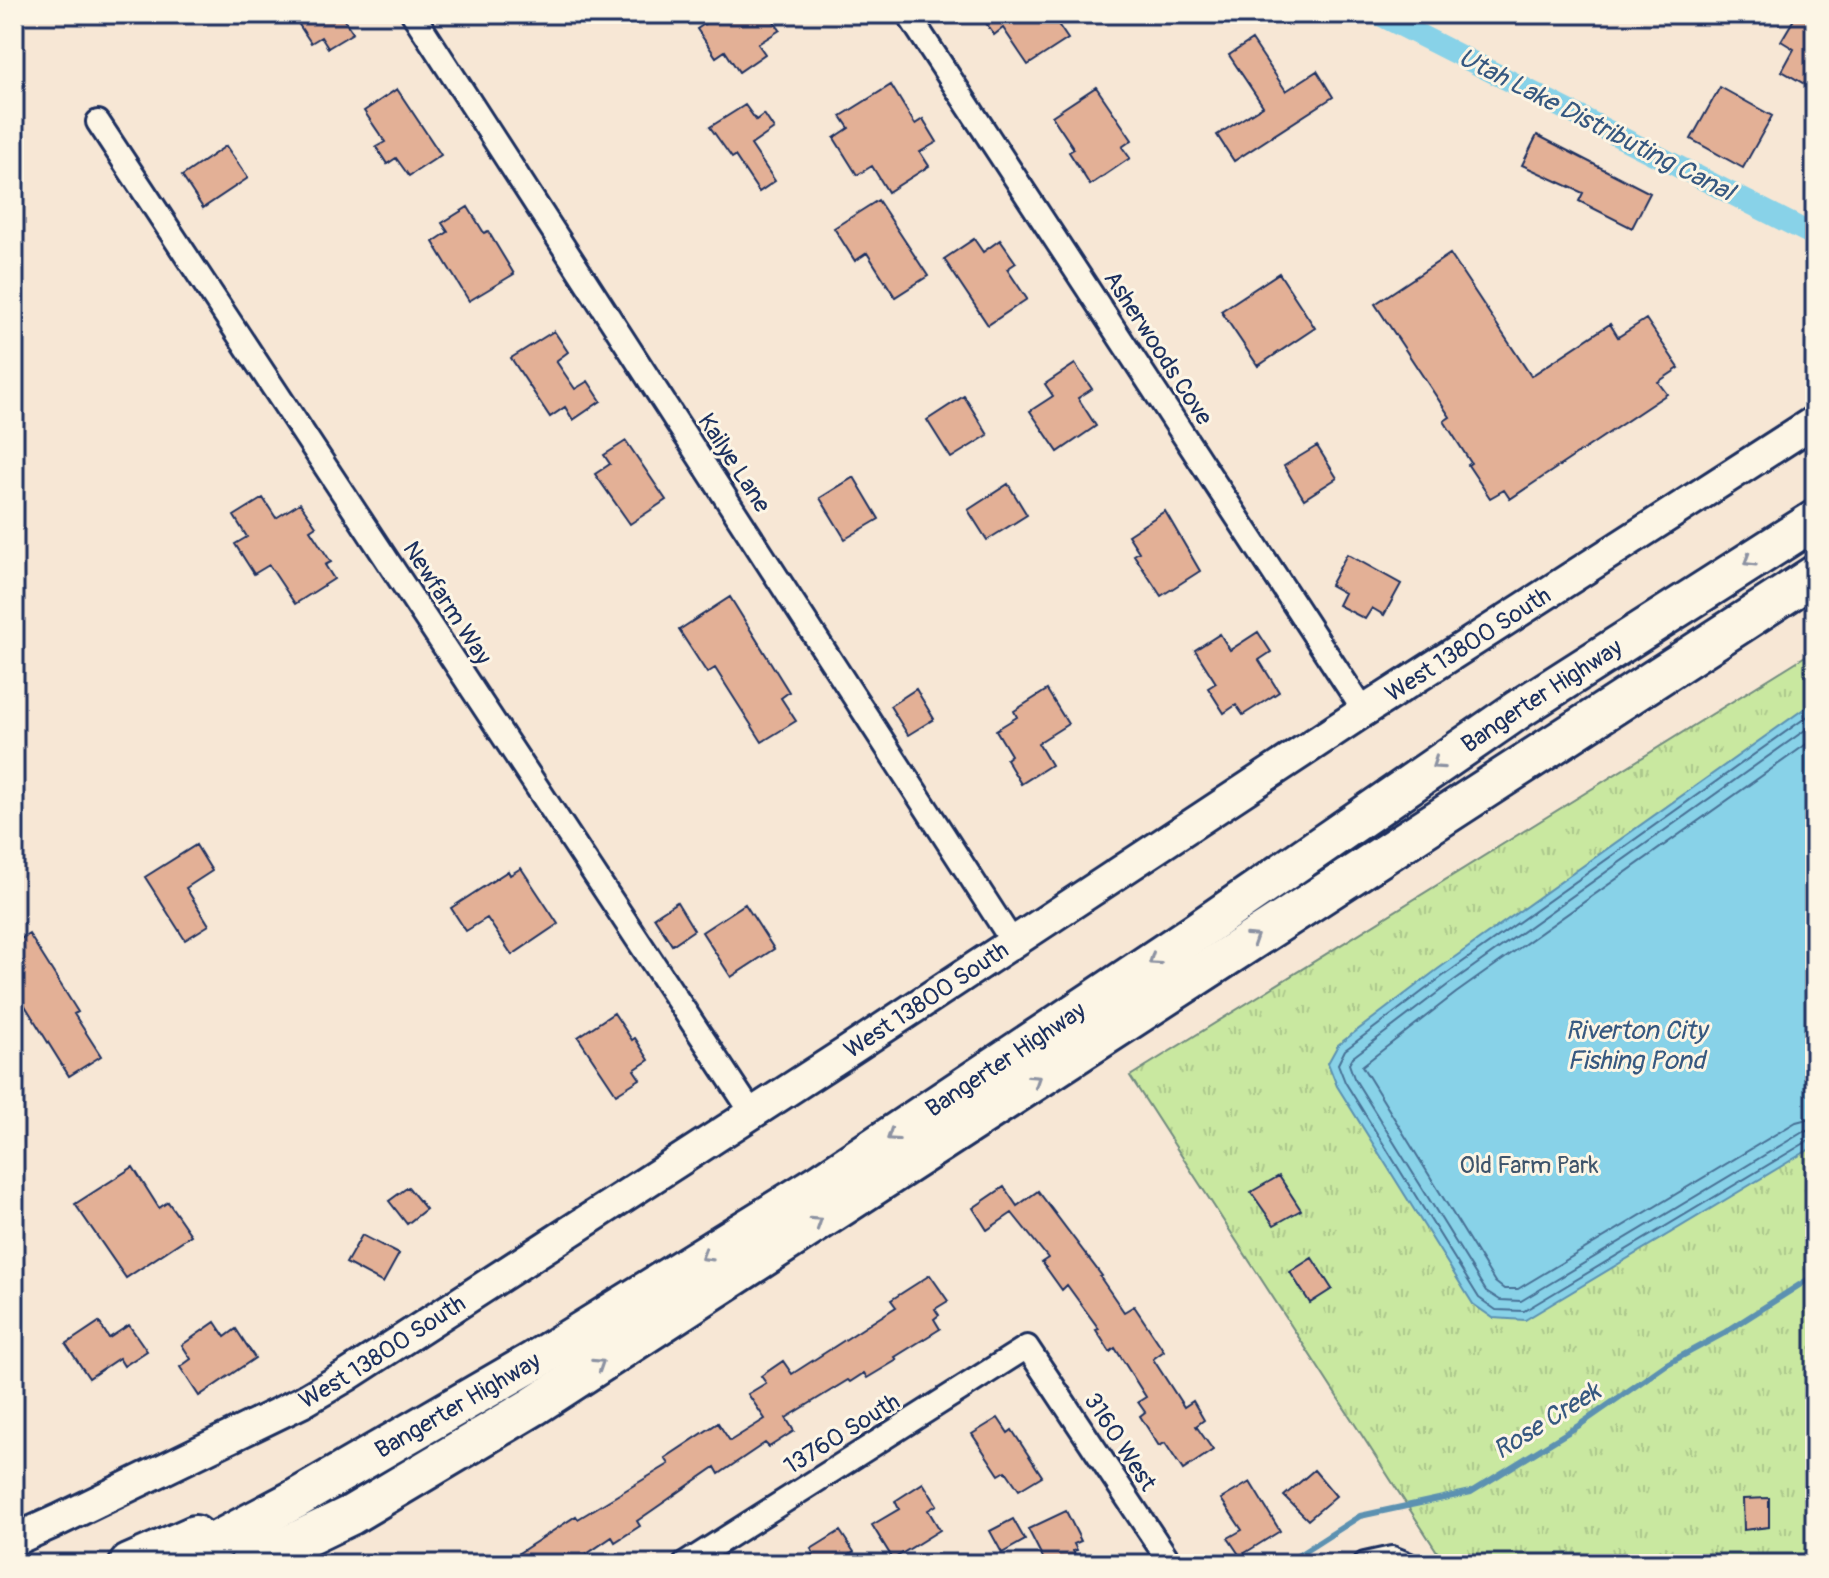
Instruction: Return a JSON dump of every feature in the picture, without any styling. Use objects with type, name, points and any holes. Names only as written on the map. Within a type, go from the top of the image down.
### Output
[{"type":"highway","name":"Bangerter Highway","points":[[173,1564],[414,1431],[664,1282],[819,1184],[1196,932],[1519,709],[1815,520]]},
{"type":"highway","name":"Bangerter Highway","points":[[249,1564],[351,1515],[534,1406],[1815,575]]},
{"type":"highway","points":[[291,1564],[417,1490],[534,1406]]},
{"type":"highway","points":[[129,1564],[296,1490],[414,1431]]},
{"type":"street","name":"Kailye Lane","points":[[413,14],[1012,941]]},
{"type":"street","name":"Asherwoods Cove","points":[[908,14],[1364,711]]},
{"type":"street","name":"Newfarm Way","points":[[98,122],[752,1113]]},
{"type":"street","name":"West 13800 South","points":[[14,1540],[288,1409],[348,1375],[1364,711],[1815,421]]},
{"type":"street","name":"13760 South","points":[[685,1564],[1027,1347]]},
{"type":"street","name":"3160 West","points":[[1027,1347],[1171,1564]]},
{"type":"street","points":[[1365,1564],[1399,1561]]},
{"type":"green space","name":"Old Farm Park","points":[[1815,650],[1815,1564],[1445,1564],[1130,1076]]},
{"type":"water","name":"Riverton City Fishing Pond","points":[[1815,701],[1815,1146],[1525,1320],[1493,1318],[1473,1304],[1337,1086],[1328,1063],[1338,1045],[1438,969]]},
{"type":"building","points":[[292,14],[340,14],[353,33],[328,48],[321,37],[311,43]]},
{"type":"building","points":[[700,14],[769,14],[780,30],[758,44],[765,54],[739,72],[725,51],[716,57],[697,29],[706,23]]},
{"type":"building","points":[[980,14],[1051,14],[1068,39],[1028,65],[1003,28],[994,35]]},
{"type":"building","points":[[1797,14],[1815,23],[1815,90],[1782,71],[1794,49],[1781,41]]},
{"type":"building","points":[[1252,40],[1286,91],[1317,71],[1333,97],[1234,161],[1217,135],[1263,106],[1229,55]]},
{"type":"building","points":[[891,85],[915,124],[923,119],[937,142],[920,152],[929,166],[888,192],[872,166],[857,175],[834,138],[849,128],[841,116]]},
{"type":"building","points":[[1096,87],[1132,140],[1122,147],[1130,158],[1090,185],[1069,152],[1074,149],[1052,116]]},
{"type":"building","points":[[1720,87],[1772,116],[1743,168],[1691,139]]},
{"type":"building","points":[[397,89],[441,155],[409,176],[396,158],[387,164],[376,147],[385,142],[364,111]]},
{"type":"building","points":[[745,105],[756,120],[764,114],[774,129],[751,145],[775,181],[759,192],[735,156],[732,158],[710,127]]},
{"type":"building","points":[[1537,135],[1650,193],[1632,228],[1579,201],[1583,193],[1522,165]]},
{"type":"building","points":[[226,146],[248,178],[203,208],[182,176]]},
{"type":"building","points":[[878,200],[928,276],[895,297],[867,253],[855,261],[834,228]]},
{"type":"building","points":[[468,207],[484,233],[488,231],[514,274],[469,301],[433,242],[448,232],[442,223]]},
{"type":"building","points":[[974,239],[983,252],[1000,240],[1016,263],[1007,269],[1027,299],[988,325],[944,259]]},
{"type":"building","points":[[1450,254],[1531,376],[1610,324],[1618,337],[1646,319],[1679,368],[1658,382],[1667,394],[1510,499],[1504,490],[1490,498],[1444,421],[1450,417],[1375,304]]},
{"type":"building","points":[[1279,273],[1315,328],[1258,366],[1221,311]]},
{"type":"building","points":[[554,331],[568,352],[556,361],[575,389],[588,381],[601,401],[573,420],[565,407],[550,417],[511,358]]},
{"type":"building","points":[[1075,364],[1092,389],[1078,398],[1096,426],[1058,452],[1030,411],[1053,396],[1045,384]]},
{"type":"building","points":[[964,396],[988,435],[951,458],[927,420]]},
{"type":"building","points":[[626,441],[666,500],[630,524],[595,474],[610,464],[604,455]]},
{"type":"building","points":[[1317,446],[1337,478],[1304,499],[1284,466]]},
{"type":"building","points":[[854,477],[879,519],[845,539],[820,498]]},
{"type":"building","points":[[1008,484],[1027,515],[987,540],[968,510]]},
{"type":"building","points":[[263,498],[276,518],[300,503],[316,526],[310,530],[331,562],[325,565],[334,579],[295,604],[269,565],[254,574],[235,544],[247,537],[234,516]]},
{"type":"building","points":[[1165,511],[1200,571],[1161,596],[1134,555],[1139,552],[1128,535]]},
{"type":"building","points":[[1347,554],[1401,584],[1384,615],[1372,608],[1365,619],[1338,605],[1344,593],[1330,585]]},
{"type":"building","points":[[730,597],[789,692],[781,698],[796,721],[762,742],[715,668],[707,673],[679,630]]},
{"type":"building","points":[[1258,632],[1271,652],[1259,660],[1279,692],[1243,715],[1236,705],[1224,713],[1208,688],[1216,683],[1195,650],[1220,634],[1230,650]]},
{"type":"building","points":[[916,689],[934,719],[908,735],[890,706]]},
{"type":"building","points":[[1047,690],[1068,724],[1038,743],[1051,765],[1021,784],[1006,759],[1011,755],[996,730],[1017,717],[1014,711]]},
{"type":"building","points":[[196,845],[212,871],[186,888],[209,925],[185,940],[145,877]]},
{"type":"building","points":[[521,868],[558,924],[512,955],[487,918],[466,931],[451,908],[508,871],[510,875]]},
{"type":"building","points":[[677,902],[694,930],[672,945],[654,917]]},
{"type":"building","points":[[745,904],[774,949],[731,977],[702,932]]},
{"type":"building","points":[[29,934],[78,1012],[74,1014],[101,1056],[69,1076],[14,988],[14,943]]},
{"type":"building","points":[[614,1013],[649,1060],[634,1070],[640,1079],[616,1094],[578,1037]]},
{"type":"building","points":[[133,1167],[159,1208],[168,1202],[191,1235],[126,1278],[75,1204]]},
{"type":"building","points":[[1279,1176],[1301,1210],[1274,1225],[1251,1192]]},
{"type":"building","points":[[408,1187],[426,1209],[407,1224],[389,1201]]},
{"type":"building","points":[[1004,1187],[1017,1206],[1038,1191],[1102,1276],[1124,1312],[1134,1306],[1164,1351],[1153,1359],[1184,1407],[1193,1401],[1204,1420],[1196,1426],[1213,1450],[1183,1470],[1165,1443],[1159,1446],[1140,1416],[1145,1412],[1138,1402],[1146,1397],[1115,1348],[1110,1352],[1096,1330],[1099,1329],[1067,1285],[1062,1290],[1042,1262],[1048,1258],[1012,1213],[987,1230],[973,1208]]},
{"type":"building","points":[[362,1235],[399,1254],[383,1283],[346,1263]]},
{"type":"building","points":[[1312,1258],[1332,1289],[1310,1303],[1290,1272]]},
{"type":"building","points":[[930,1275],[948,1301],[935,1309],[939,1315],[934,1319],[940,1329],[867,1378],[864,1373],[850,1382],[848,1380],[786,1418],[794,1431],[769,1447],[765,1443],[719,1474],[715,1467],[637,1521],[640,1526],[615,1542],[612,1537],[578,1564],[502,1564],[576,1516],[578,1519],[669,1464],[665,1458],[718,1423],[730,1441],[765,1419],[748,1394],[766,1383],[761,1376],[783,1361],[792,1374],[896,1307],[891,1300]]},
{"type":"building","points":[[99,1322],[109,1338],[129,1325],[147,1351],[124,1366],[119,1358],[89,1378],[66,1344]]},
{"type":"building","points":[[215,1322],[225,1337],[236,1329],[255,1358],[199,1396],[180,1367],[191,1359],[182,1345]]},
{"type":"building","points":[[998,1418],[1008,1433],[1012,1430],[1042,1476],[1019,1490],[1006,1471],[999,1475],[972,1434]]},
{"type":"building","points":[[1314,1470],[1336,1496],[1308,1520],[1284,1496]]},
{"type":"building","points":[[1250,1482],[1280,1531],[1240,1556],[1228,1538],[1242,1530],[1221,1499]]},
{"type":"building","points":[[923,1483],[937,1505],[928,1510],[940,1530],[893,1559],[872,1525],[899,1509],[895,1501]]},
{"type":"building","points":[[1769,1498],[1769,1527],[1744,1530],[1743,1499]]},
{"type":"building","points":[[1066,1511],[1081,1541],[1074,1544],[1077,1550],[1073,1551],[1080,1564],[1046,1564],[1028,1529]]},
{"type":"building","points":[[1013,1519],[1025,1540],[1002,1553],[990,1531]]},
{"type":"building","points":[[840,1531],[854,1552],[845,1558],[849,1564],[796,1564],[814,1553],[811,1549]]},
{"type":"waterway","name":"Utah Lake Distributing Canal","points":[[1378,14],[1815,236]]},
{"type":"waterway","name":"Rose Creek","points":[[1285,1564],[1360,1516],[1471,1492],[1578,1426],[1667,1364],[1724,1333],[1815,1275]]}]
